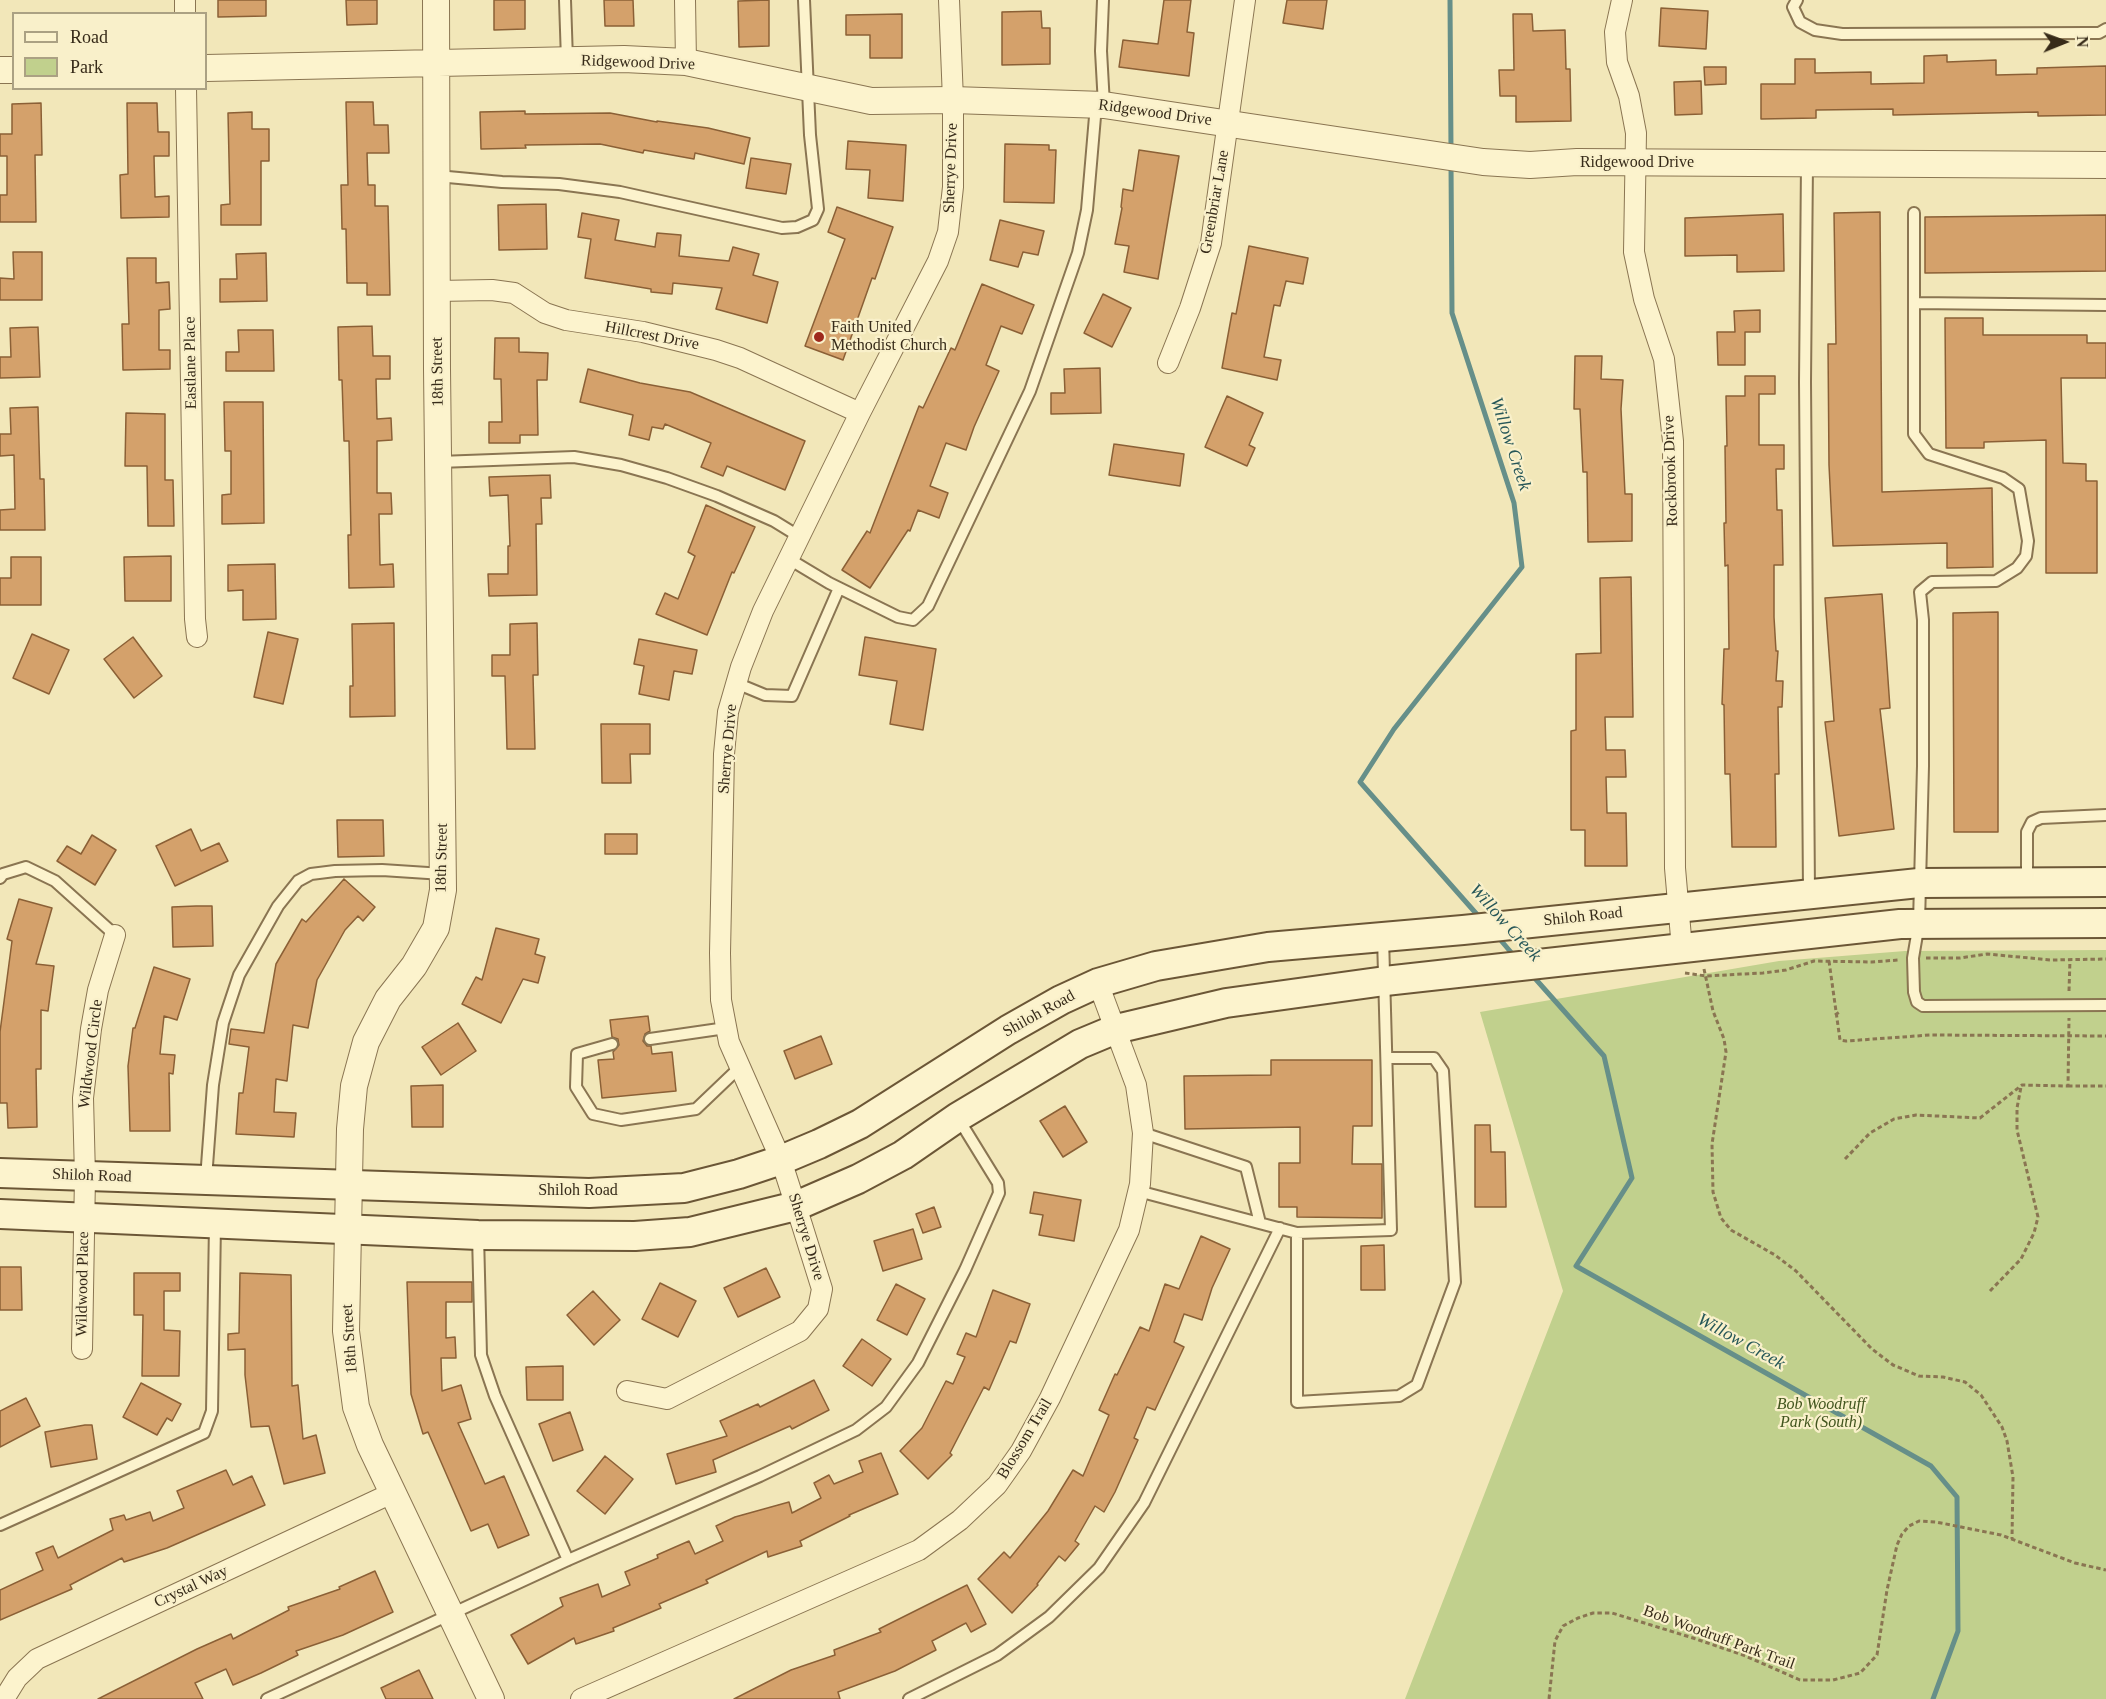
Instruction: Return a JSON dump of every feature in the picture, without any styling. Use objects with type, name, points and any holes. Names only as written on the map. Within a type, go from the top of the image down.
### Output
[{"type":"main road","name":"Shiloh Road","points":[[0,1173],[589,1193],[684,1188],[781,1160],[860,1124],[1008,1030],[1061,1000],[1098,983],[1156,966],[1268,947],[1551,921],[1919,883],[2106,882]]},
{"type":"main road","points":[[0,1214],[478,1235],[634,1236],[690,1232],[796,1206],[867,1174],[903,1155],[958,1117],[1080,1044],[1116,1029],[1226,1003],[1385,981],[1900,924],[2106,923]]},
{"type":"street","name":"18th Street","points":[[436,0],[443,890],[436,928],[414,966],[388,999],[366,1042],[354,1086],[350,1129],[346,1331],[356,1407],[370,1445],[491,1699]]},
{"type":"street","points":[[685,0],[686,62]]},
{"type":"street","name":"Sherrye Drive","points":[[627,1391],[667,1399],[800,1331],[818,1309],[822,1289],[796,1206],[781,1160],[729,1042],[721,1000],[724,754],[728,712],[736,683],[763,611],[938,261],[948,232],[953,187],[953,100],[949,0]]},
{"type":"street","name":"Greenbriar Lane","points":[[1168,363],[1190,308],[1211,243],[1245,0]]},
{"type":"street","name":"Rockbrook Drive","points":[[1622,0],[1615,32],[1617,62],[1629,96],[1636,133],[1634,252],[1644,299],[1664,359],[1673,441],[1675,868],[1678,907],[1690,948]]},
{"type":"street","name":"Ridgewood Drive","points":[[207,68],[624,60],[686,62],[871,101],[953,100],[1100,105],[1462,160],[1530,165],[1577,162],[2106,165]]},
{"type":"street","name":"Eastlane Place","points":[[186,90],[197,637]]},
{"type":"street","name":"Hillcrest Drive","points":[[437,291],[492,290],[514,293],[545,313],[567,320],[643,332],[716,350],[741,358],[860,413]]},
{"type":"street","name":"Wildwood Circle","points":[[85,1218],[83,1098],[98,990],[115,935]]},
{"type":"street","name":"Blossom Trail","points":[[581,1699],[919,1550],[960,1520],[997,1485],[1022,1451],[1041,1416],[1129,1230],[1138,1191],[1143,1133],[1136,1085],[1098,983]]},
{"type":"street","name":"Wildwood Place","points":[[82,1349],[85,1218]]},
{"type":"street","name":"Crystal Way","points":[[4,1699],[17,1678],[37,1659],[392,1493]]},
{"type":"lane","points":[[565,0],[567,61]]},
{"type":"lane","points":[[436,176],[559,184],[620,192],[782,228],[797,227],[813,220],[818,209],[807,89],[804,0]]},
{"type":"lane","points":[[789,559],[838,588],[898,617],[913,620],[928,606],[1030,391],[1078,253],[1087,210],[1100,105],[1103,0]]},
{"type":"lane","points":[[1797,0],[1793,7],[1800,22],[1815,30],[1842,34],[2099,33],[2106,29]]},
{"type":"lane","points":[[1807,163],[1805,394],[1809,893]]},
{"type":"lane","points":[[1914,213],[1914,434],[1929,454],[2002,478],[2019,489],[2028,541],[2026,556],[2017,568],[1996,581],[1932,582],[1920,592],[1923,620],[1923,766],[1919,923],[1913,958],[1914,992],[1917,1002],[1923,1006],[2106,1005]]},
{"type":"lane","points":[[1914,303],[2106,305]]},
{"type":"lane","points":[[439,462],[574,457],[621,465],[717,496],[774,521],[800,537]]},
{"type":"lane","points":[[736,683],[765,695],[792,696],[838,588]]},
{"type":"lane","points":[[2027,882],[2027,832],[2032,822],[2041,818],[2106,815]]},
{"type":"lane","points":[[0,878],[3,874],[26,867],[55,880],[115,935]]},
{"type":"lane","points":[[206,1179],[213,1085],[223,1023],[239,975],[278,906],[298,881],[311,873],[335,870],[382,870],[443,874]]},
{"type":"lane","points":[[1138,1191],[1297,1233],[1391,1230],[1383,937]]},
{"type":"lane","points":[[650,1039],[726,1028]]},
{"type":"lane","points":[[612,1044],[578,1054],[576,1087],[593,1114],[621,1120],[696,1108],[740,1067]]},
{"type":"lane","points":[[1297,1233],[1298,1402],[1399,1396],[1417,1385],[1455,1282],[1443,1071],[1434,1058],[1387,1058]]},
{"type":"lane","points":[[267,1699],[568,1560],[760,1476],[856,1430],[886,1407],[918,1363],[965,1270],[999,1193],[998,1183],[958,1117]]},
{"type":"lane","points":[[1143,1133],[1246,1167],[1260,1223]]},
{"type":"lane","points":[[0,1525],[204,1433],[213,1411],[215,1222]]},
{"type":"lane","points":[[909,1699],[997,1655],[1049,1617],[1098,1568],[1144,1503],[1280,1228]]},
{"type":"lane","points":[[478,1235],[478,1316],[481,1354],[495,1396],[568,1560]]},
{"type":"path","points":[[1690,948],[1706,976],[1713,1011],[1724,1039],[1726,1052],[1712,1144],[1713,1192],[1720,1218],[1731,1230],[1775,1255],[1796,1271],[1872,1349],[1893,1365],[1919,1376],[1943,1377],[1965,1382],[1981,1395],[2002,1426],[2007,1441],[2013,1477],[2012,1539]]},
{"type":"path","points":[[1829,961],[1840,1040],[1930,1035],[2106,1036]]},
{"type":"path","points":[[1835,1015],[1841,1011]]},
{"type":"path","points":[[2068,1086],[2069,1036]]},
{"type":"path","points":[[1989,1291],[2020,1259],[2034,1233],[2037,1217],[2017,1130],[2017,1108],[2022,1085]]},
{"type":"path","points":[[1845,1159],[1870,1133],[1894,1119],[1916,1115],[1980,1118],[2022,1085],[2106,1086]]},
{"type":"path","name":"Bob Woodruff Park Trail","points":[[1549,1699],[1555,1641],[1563,1626],[1593,1613],[1612,1613],[1693,1638],[1743,1655],[1800,1680],[1833,1680],[1860,1673],[1877,1655],[1887,1590],[1902,1534],[1909,1526],[1919,1521],[1936,1522],[2012,1539],[2075,1563],[2106,1570]]},
{"type":"green space","name":"Bob Woodruff Park (South)","points":[[2106,950],[2106,1699],[1405,1699],[1563,1291],[1480,1012],[1779,961],[1905,951]]},
{"type":"building","points":[[218,0],[266,0],[266,16],[218,17]]},
{"type":"building","points":[[346,0],[377,0],[377,24],[347,25]]},
{"type":"building","points":[[494,0],[525,0],[525,29],[494,30]]},
{"type":"building","points":[[604,0],[633,0],[634,26],[605,26]]},
{"type":"building","points":[[769,0],[769,46],[739,47],[738,1]]},
{"type":"building","points":[[1164,0],[1191,0],[1187,32],[1194,33],[1189,76],[1119,67],[1123,40],[1158,44]]},
{"type":"building","points":[[1287,0],[1327,0],[1323,29],[1283,23]]},
{"type":"building","points":[[1661,8],[1708,11],[1706,49],[1659,46]]},
{"type":"building","points":[[1041,11],[1042,28],[1050,28],[1050,64],[1002,65],[1002,12]]},
{"type":"building","points":[[902,14],[902,58],[870,58],[870,35],[846,35],[846,15]]},
{"type":"building","points":[[1513,14],[1532,14],[1533,31],[1565,30],[1566,69],[1570,69],[1571,121],[1516,122],[1516,96],[1500,96],[1499,70],[1514,70]]},
{"type":"building","points":[[1947,55],[1947,62],[1996,60],[1996,75],[2037,74],[2037,68],[2106,66],[2106,115],[2038,116],[2038,112],[1893,115],[1893,109],[1816,110],[1816,118],[1761,119],[1761,84],[1795,84],[1795,59],[1815,59],[1815,73],[1871,72],[1871,84],[1924,83],[1924,56]]},
{"type":"building","points":[[1704,67],[1726,67],[1726,84],[1705,85]]},
{"type":"building","points":[[1701,81],[1702,114],[1675,115],[1674,82]]},
{"type":"building","points":[[346,102],[373,102],[374,125],[388,125],[389,153],[367,153],[368,185],[375,185],[375,206],[388,206],[390,295],[367,295],[367,283],[347,283],[346,229],[342,229],[341,185],[348,185]]},
{"type":"building","points":[[41,103],[42,155],[35,155],[36,222],[0,222],[0,195],[7,195],[7,156],[0,156],[0,134],[12,134],[12,104]]},
{"type":"building","points":[[127,103],[157,103],[158,132],[169,132],[169,156],[154,156],[155,197],[169,196],[169,217],[121,218],[120,175],[128,174]]},
{"type":"building","points":[[525,111],[525,114],[610,113],[708,128],[750,138],[744,164],[695,153],[694,159],[644,150],[643,153],[600,144],[525,145],[526,148],[481,149],[480,112]]},
{"type":"building","points":[[252,112],[252,129],[269,129],[269,161],[261,161],[261,225],[221,225],[221,205],[230,204],[228,113]]},
{"type":"building","points":[[848,141],[906,145],[903,201],[868,198],[870,170],[846,169]]},
{"type":"building","points":[[1005,144],[1049,145],[1049,150],[1056,150],[1054,203],[1004,202]]},
{"type":"building","points":[[1139,150],[1179,156],[1158,279],[1124,272],[1129,246],[1115,244],[1123,189],[1133,191]]},
{"type":"building","points":[[751,158],[791,164],[786,194],[746,188]]},
{"type":"building","points":[[546,204],[547,249],[499,250],[498,205]]},
{"type":"building","points":[[837,207],[893,227],[843,360],[805,346],[845,239],[828,232]]},
{"type":"building","points":[[1880,212],[1882,492],[1992,488],[1993,567],[1947,568],[1947,543],[1833,546],[1829,465],[1828,344],[1836,344],[1834,213]]},
{"type":"building","points":[[582,213],[619,220],[615,240],[655,247],[657,233],[681,235],[679,256],[729,261],[733,247],[759,254],[753,275],[778,282],[767,323],[716,309],[722,288],[673,283],[672,294],[651,292],[651,289],[585,278],[591,239],[578,237]]},
{"type":"building","points":[[1783,214],[1784,271],[1737,272],[1737,255],[1685,256],[1685,218]]},
{"type":"building","points":[[2106,215],[2106,271],[1925,273],[1925,217]]},
{"type":"building","points":[[1000,220],[1044,231],[1038,255],[1023,252],[1018,267],[990,260]]},
{"type":"building","points":[[1249,246],[1308,258],[1303,284],[1286,281],[1280,306],[1274,305],[1264,357],[1281,360],[1277,380],[1222,368],[1232,313],[1236,314]]},
{"type":"building","points":[[13,252],[42,252],[42,300],[0,300],[0,278],[14,279]]},
{"type":"building","points":[[266,253],[267,301],[220,302],[220,279],[237,279],[236,254]]},
{"type":"building","points":[[127,258],[156,258],[156,283],[169,282],[170,309],[159,310],[159,350],[170,350],[170,369],[123,370],[122,324],[129,324]]},
{"type":"building","points":[[982,284],[1034,305],[1022,334],[1001,326],[986,365],[999,371],[966,450],[946,443],[930,486],[948,493],[939,518],[918,510],[910,531],[908,530],[870,588],[842,570],[867,531],[870,533],[919,406],[923,408],[951,348],[955,350]]},
{"type":"building","points":[[1103,294],[1131,308],[1112,347],[1084,333]]},
{"type":"building","points":[[1760,310],[1760,332],[1745,332],[1745,365],[1718,365],[1717,332],[1735,332],[1734,311]]},
{"type":"building","points":[[1945,318],[1983,318],[1983,335],[2087,335],[2087,343],[2106,343],[2106,378],[2061,378],[2063,463],[2086,464],[2086,481],[2097,481],[2097,573],[2046,573],[2046,440],[1984,442],[1984,448],[1946,448]]},
{"type":"building","points":[[372,326],[373,356],[390,356],[390,379],[376,379],[377,419],[391,418],[392,440],[377,441],[377,493],[391,493],[392,514],[379,514],[380,565],[393,564],[394,587],[349,588],[348,535],[351,535],[349,441],[344,441],[338,327]]},
{"type":"building","points":[[38,327],[40,377],[0,378],[0,357],[11,357],[10,328]]},
{"type":"building","points":[[238,330],[273,330],[274,371],[226,371],[226,352],[239,352]]},
{"type":"building","points":[[495,338],[519,338],[519,352],[548,353],[547,380],[537,380],[538,435],[520,435],[520,443],[489,443],[489,422],[502,422],[501,379],[494,379]]},
{"type":"building","points":[[1575,356],[1602,356],[1601,379],[1623,380],[1621,409],[1625,494],[1632,494],[1632,541],[1588,542],[1587,472],[1583,472],[1580,409],[1574,409]]},
{"type":"building","points":[[1100,368],[1101,413],[1051,414],[1051,393],[1065,393],[1064,369]]},
{"type":"building","points":[[588,369],[640,383],[690,392],[805,441],[785,490],[727,466],[723,476],[701,467],[711,443],[665,424],[663,429],[652,427],[649,440],[629,435],[633,415],[580,402]]},
{"type":"building","points":[[1745,376],[1775,376],[1775,394],[1759,394],[1759,445],[1784,445],[1784,469],[1776,469],[1777,510],[1782,510],[1783,565],[1774,565],[1774,617],[1776,651],[1778,651],[1776,681],[1783,681],[1782,707],[1778,707],[1779,774],[1775,774],[1776,847],[1732,847],[1730,774],[1725,774],[1724,705],[1722,704],[1724,649],[1729,649],[1728,565],[1725,566],[1724,523],[1726,523],[1726,396],[1745,396]]},
{"type":"building","points":[[1227,396],[1263,413],[1249,445],[1255,448],[1247,466],[1205,447]]},
{"type":"building","points":[[224,402],[263,402],[264,523],[222,524],[222,495],[231,494],[231,451],[225,451]]},
{"type":"building","points":[[38,407],[40,479],[44,479],[45,530],[0,530],[0,510],[15,509],[14,455],[0,456],[0,434],[11,434],[10,408]]},
{"type":"building","points":[[126,413],[165,414],[165,480],[173,480],[174,526],[148,526],[147,466],[125,466]]},
{"type":"building","points":[[1114,444],[1184,454],[1180,486],[1109,475]]},
{"type":"building","points":[[550,475],[551,498],[541,498],[542,524],[536,524],[537,595],[489,596],[488,574],[508,574],[508,546],[510,546],[508,495],[490,496],[489,477]]},
{"type":"building","points":[[706,505],[755,527],[734,573],[732,572],[707,635],[656,614],[665,593],[678,599],[695,556],[688,552]]},
{"type":"building","points":[[171,556],[171,601],[125,601],[124,557]]},
{"type":"building","points":[[11,557],[41,557],[41,605],[0,605],[0,578],[11,578]]},
{"type":"building","points":[[275,564],[276,619],[243,620],[243,590],[228,591],[228,565]]},
{"type":"building","points":[[1631,577],[1633,717],[1605,717],[1606,750],[1625,750],[1626,777],[1606,777],[1607,813],[1626,813],[1627,866],[1585,866],[1585,830],[1571,830],[1571,731],[1576,730],[1576,654],[1601,653],[1600,578]]},
{"type":"building","points":[[1882,594],[1890,708],[1880,709],[1894,829],[1839,836],[1825,722],[1834,721],[1825,598]]},
{"type":"building","points":[[1998,612],[1998,832],[1954,832],[1953,613]]},
{"type":"building","points":[[394,623],[395,716],[350,717],[350,686],[353,686],[352,624]]},
{"type":"building","points":[[537,623],[538,675],[533,675],[535,749],[507,749],[505,676],[492,676],[492,655],[510,655],[510,624]]},
{"type":"building","points":[[268,632],[298,639],[283,704],[254,697]]},
{"type":"building","points":[[32,634],[69,650],[49,694],[13,678]]},
{"type":"building","points":[[133,637],[162,676],[134,698],[104,659]]},
{"type":"building","points":[[865,637],[936,649],[923,730],[890,724],[897,681],[859,675]]},
{"type":"building","points":[[639,639],[697,650],[692,674],[674,671],[669,700],[639,694],[644,666],[634,664]]},
{"type":"building","points":[[601,724],[650,724],[650,754],[630,754],[631,783],[602,783]]},
{"type":"building","points":[[337,820],[383,820],[384,856],[338,857]]},
{"type":"building","points":[[191,829],[201,851],[219,843],[228,861],[175,886],[156,846]]},
{"type":"building","points":[[605,834],[637,834],[637,854],[605,854]]},
{"type":"building","points":[[92,835],[116,850],[95,885],[57,861],[67,846],[81,854]]},
{"type":"building","points":[[344,879],[375,907],[363,921],[358,916],[345,930],[317,980],[308,1028],[293,1025],[287,1081],[276,1079],[274,1112],[296,1113],[294,1137],[236,1134],[239,1093],[243,1093],[249,1047],[229,1044],[231,1029],[264,1033],[276,964],[302,919],[306,922]]},
{"type":"building","points":[[19,899],[52,908],[36,964],[54,966],[48,1011],[41,1010],[41,1069],[36,1069],[37,1127],[8,1128],[7,1103],[0,1103],[0,1032],[12,941],[7,939]]},
{"type":"building","points":[[212,906],[213,946],[173,947],[172,907]]},
{"type":"building","points":[[496,928],[539,939],[535,954],[545,957],[538,983],[523,979],[501,1023],[462,1004],[476,977],[482,980]]},
{"type":"building","points":[[154,967],[190,979],[177,1020],[164,1016],[160,1054],[175,1055],[173,1074],[169,1073],[170,1131],[130,1131],[128,1066],[133,1028],[135,1028]]},
{"type":"building","points":[[648,1016],[650,1031],[645,1034],[643,1041],[647,1046],[651,1046],[652,1054],[672,1052],[676,1091],[602,1098],[598,1060],[614,1059],[613,1052],[619,1045],[618,1039],[612,1037],[610,1020]]},
{"type":"building","points":[[458,1023],[476,1051],[441,1075],[422,1047]]},
{"type":"building","points":[[821,1036],[832,1064],[795,1079],[784,1051]]},
{"type":"building","points":[[1271,1060],[1372,1060],[1372,1126],[1353,1126],[1352,1164],[1382,1164],[1382,1218],[1297,1217],[1297,1207],[1279,1207],[1279,1163],[1300,1163],[1300,1127],[1185,1129],[1184,1076],[1271,1075]]},
{"type":"building","points":[[443,1085],[443,1127],[412,1127],[411,1086]]},
{"type":"building","points":[[1065,1106],[1087,1142],[1063,1157],[1040,1121]]},
{"type":"building","points":[[1475,1125],[1490,1125],[1491,1152],[1505,1152],[1506,1207],[1475,1207]]},
{"type":"building","points":[[1034,1192],[1081,1200],[1074,1241],[1039,1235],[1043,1215],[1030,1213]]},
{"type":"building","points":[[934,1207],[941,1227],[923,1233],[916,1214]]},
{"type":"building","points":[[913,1229],[922,1259],[883,1271],[874,1241]]},
{"type":"building","points":[[1201,1236],[1230,1249],[1212,1288],[1202,1320],[1184,1314],[1174,1342],[1184,1347],[1155,1410],[1147,1407],[1134,1438],[1138,1440],[1104,1512],[1095,1506],[1075,1541],[1079,1544],[1065,1561],[1059,1556],[1038,1585],[1012,1613],[978,1579],[1004,1552],[1010,1558],[1048,1511],[1073,1470],[1083,1476],[1109,1415],[1099,1410],[1115,1374],[1117,1375],[1140,1327],[1149,1331],[1165,1284],[1179,1289]]},
{"type":"building","points":[[1384,1245],[1385,1290],[1361,1290],[1361,1246]]},
{"type":"building","points":[[0,1267],[21,1267],[22,1310],[0,1310]]},
{"type":"building","points":[[766,1268],[780,1297],[738,1317],[724,1288]]},
{"type":"building","points":[[134,1273],[180,1273],[180,1291],[164,1291],[164,1330],[180,1331],[179,1376],[142,1376],[143,1315],[134,1315]]},
{"type":"building","points":[[240,1273],[291,1275],[292,1386],[298,1385],[303,1439],[316,1435],[325,1473],[284,1484],[269,1426],[251,1427],[245,1375],[245,1349],[228,1350],[228,1334],[239,1333]]},
{"type":"building","points":[[407,1282],[472,1282],[472,1302],[446,1302],[446,1338],[455,1337],[456,1358],[441,1358],[442,1391],[461,1385],[471,1419],[458,1423],[485,1484],[504,1476],[529,1535],[498,1548],[488,1524],[471,1531],[428,1432],[423,1434],[411,1394]]},
{"type":"building","points":[[660,1283],[696,1301],[678,1337],[642,1319]]},
{"type":"building","points":[[896,1284],[925,1299],[907,1335],[877,1320]]},
{"type":"building","points":[[993,1290],[1030,1304],[1016,1343],[1010,1341],[989,1390],[984,1387],[950,1453],[952,1455],[928,1479],[900,1451],[922,1428],[946,1381],[953,1384],[965,1357],[957,1354],[966,1333],[976,1337]]},
{"type":"building","points":[[593,1291],[620,1320],[594,1345],[567,1315]]},
{"type":"building","points":[[862,1339],[891,1359],[872,1386],[843,1366]]},
{"type":"building","points":[[563,1366],[563,1400],[527,1400],[526,1367]]},
{"type":"building","points":[[814,1380],[829,1410],[792,1429],[790,1426],[713,1460],[716,1472],[676,1484],[667,1454],[727,1436],[720,1421],[758,1404],[760,1407]]},
{"type":"building","points":[[141,1383],[181,1404],[172,1421],[167,1418],[157,1435],[123,1417]]},
{"type":"building","points":[[26,1398],[40,1426],[0,1447],[0,1411]]},
{"type":"building","points":[[570,1412],[583,1450],[553,1461],[539,1424]]},
{"type":"building","points":[[92,1425],[97,1459],[51,1467],[45,1432]]},
{"type":"building","points":[[881,1453],[898,1494],[849,1515],[800,1541],[802,1546],[768,1557],[767,1551],[706,1580],[708,1583],[659,1604],[661,1608],[613,1628],[614,1631],[576,1644],[574,1638],[528,1664],[511,1635],[563,1606],[560,1598],[598,1584],[602,1597],[630,1585],[625,1572],[658,1558],[657,1555],[689,1541],[695,1554],[723,1541],[716,1526],[735,1517],[789,1502],[792,1513],[821,1498],[814,1483],[829,1475],[834,1484],[863,1472],[859,1461]]},
{"type":"building","points":[[605,1456],[633,1479],[605,1514],[577,1491]]},
{"type":"building","points":[[226,1470],[233,1485],[252,1476],[265,1505],[167,1548],[124,1562],[122,1558],[70,1585],[72,1589],[0,1620],[0,1590],[43,1570],[36,1553],[53,1546],[58,1558],[113,1530],[110,1519],[124,1515],[126,1520],[150,1512],[153,1521],[184,1508],[177,1491]]},
{"type":"building","points":[[375,1571],[393,1612],[343,1635],[296,1651],[298,1655],[261,1673],[233,1685],[226,1669],[195,1683],[203,1699],[98,1699],[197,1649],[231,1634],[233,1639],[289,1610],[288,1607],[340,1589],[339,1587]]},
{"type":"building","points":[[967,1585],[986,1624],[971,1632],[966,1623],[932,1641],[936,1650],[895,1671],[838,1692],[840,1699],[734,1699],[791,1670],[835,1655],[834,1650],[881,1632],[879,1629]]},
{"type":"building","points":[[419,1670],[433,1699],[386,1699],[381,1688]]},
{"type":"waterway","name":"Willow Creek","points":[[1450,0],[1451,151]]},
{"type":"waterway","name":"Willow Creek","points":[[1451,164],[1452,313],[1514,503],[1522,567],[1394,729],[1360,782],[1481,919]]},
{"type":"waterway","name":"Willow Creek","points":[[1498,937],[1515,957]]},
{"type":"waterway","name":"Willow Creek","points":[[1532,975],[1604,1056],[1632,1178],[1576,1266],[1931,1466],[1957,1497],[1958,1631],[1933,1699]]},
{"type":"place","name":"Faith United Methodist Church","points":[[819,337]]}]
